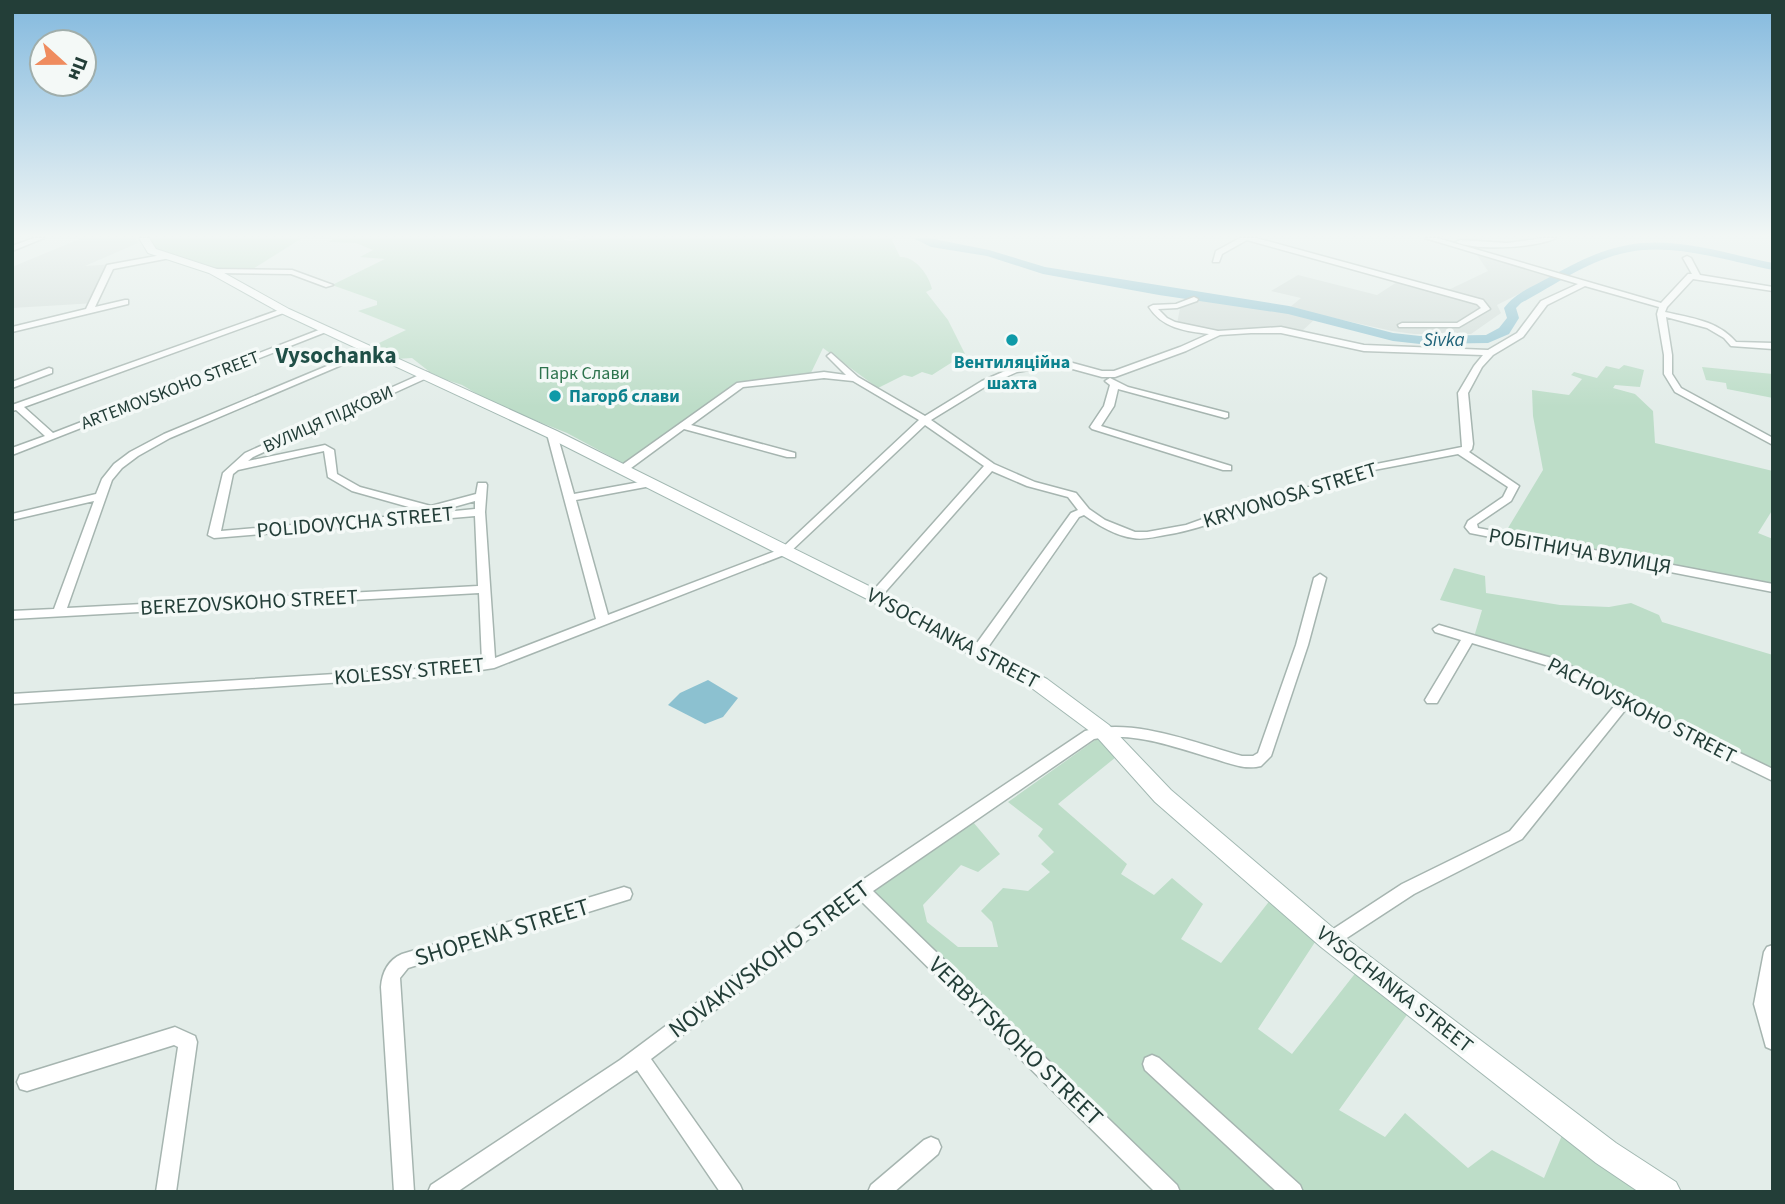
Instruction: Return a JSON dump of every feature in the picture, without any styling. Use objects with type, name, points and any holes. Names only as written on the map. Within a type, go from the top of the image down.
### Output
[{"type":"street","points":[[89,311],[97,294]]},
{"type":"street","name":"VYSOCHANKA STREET","points":[[255,294],[285,311],[623,469],[875,596],[1040,684],[1102,730],[1163,796],[1330,940],[1606,1153],[1665,1192]]},
{"type":"street","points":[[1402,325],[1459,325],[1486,309],[1480,302],[1452,294]]},
{"type":"street","points":[[1461,451],[1466,449],[1468,444],[1463,393],[1478,366],[1490,353],[1520,335],[1545,303],[1564,294]]},
{"type":"street","points":[[1615,294],[1717,327],[1734,344],[1773,346]]},
{"type":"street","points":[[1676,294],[1662,310],[1668,374],[1678,390],[1773,442]]},
{"type":"street","points":[[1194,299],[1177,306],[1153,307],[1156,314],[1175,326],[1218,333],[1280,330],[1364,348],[1490,353]]},
{"type":"street","points":[[12,330],[125,302]]},
{"type":"street","points":[[14,407],[285,311]]},
{"type":"street","name":"ARTEMOVSKOHO STREET","points":[[12,452],[327,330]]},
{"type":"street","points":[[785,551],[925,420],[985,383],[1016,370],[1058,362],[1102,374],[1115,374],[1218,333]]},
{"type":"street","points":[[59,613],[107,479],[118,466],[166,436],[373,350]]},
{"type":"street","points":[[831,356],[855,379]]},
{"type":"street","points":[[12,385],[49,370]]},
{"type":"street","points":[[1102,374],[1114,385],[1225,415]]},
{"type":"street","name":"ВУЛИЦЯ ПІДКОВИ","points":[[232,468],[249,455],[281,438],[426,375]]},
{"type":"street","points":[[623,469],[740,385],[824,375],[855,379]]},
{"type":"street","name":"KRYVONOSA STREET","points":[[855,379],[925,420],[990,466],[1031,484],[1072,495],[1086,511],[1116,530],[1133,535],[1167,533],[1279,495],[1322,488],[1337,482],[1350,472],[1461,451]]},
{"type":"street","points":[[1114,385],[1109,406],[1095,428],[1227,468]]},
{"type":"street","points":[[14,407],[51,436]]},
{"type":"street","points":[[683,426],[791,455]]},
{"type":"street","points":[[552,434],[603,620]]},
{"type":"street","points":[[232,468],[325,448],[329,450],[332,475],[344,482],[374,495],[432,510]]},
{"type":"street","name":"РОБІТНИЧА ВУЛИЦЯ","points":[[1461,451],[1514,486],[1507,499],[1472,523],[1474,531],[1733,578],[1773,588]]},
{"type":"street","points":[[875,596],[990,466]]},
{"type":"street","name":"POLIDOVYCHA STREET","points":[[232,468],[228,473],[214,536],[480,512]]},
{"type":"street","points":[[569,498],[651,483]]},
{"type":"street","points":[[416,516],[482,490],[480,512],[489,665]]},
{"type":"street","points":[[12,517],[102,496]]},
{"type":"street","points":[[979,650],[1075,515],[1086,511]]},
{"type":"street","name":"KOLESSY STREET","points":[[12,699],[449,671],[489,665],[785,551]]},
{"type":"street","points":[[1102,730],[1124,731],[1242,761],[1256,762],[1264,756],[1302,645],[1320,578]]},
{"type":"street","name":"BEREZOVSKOHO STREET","points":[[12,615],[486,589]]},
{"type":"street","name":"PACHOVSKOHO STREET","points":[[1439,629],[1557,664],[1625,703],[1773,776]]},
{"type":"street","points":[[1432,700],[1469,638]]},
{"type":"street","points":[[1330,940],[1408,889],[1516,835],[1614,713],[1625,703]]},
{"type":"street","name":"NOVAKIVSKOHO STREET","points":[[438,1192],[639,1057],[861,890],[1090,735],[1102,730]]},
{"type":"street","name":"VERBYTSKOHO STREET","points":[[861,890],[1170,1192]]},
{"type":"street","name":"SHOPENA STREET","points":[[404,1192],[390,988],[395,968],[402,962],[624,894]]},
{"type":"street","points":[[1773,952],[1763,1004],[1773,1041]]},
{"type":"street","points":[[27,1082],[175,1036],[188,1042],[166,1192]]},
{"type":"street","points":[[639,1057],[733,1192]]},
{"type":"street","points":[[1152,1064],[1237,1138],[1293,1192]]},
{"type":"street","points":[[878,1192],[931,1147]]},
{"type":"shaded area","points":[[12,294],[100,294],[96,303],[12,308]]},
{"type":"shaded area","points":[[1285,294],[1518,294],[1497,305],[1501,313],[1471,334],[1414,334],[1289,308],[1301,298]]},
{"type":"shaded area","points":[[1197,299],[1273,309],[1315,319],[1301,332],[1222,335],[1177,324],[1180,308]]},
{"type":"green space","name":"Парк Слави","points":[[358,294],[928,294],[948,320],[965,354],[932,375],[922,372],[912,377],[904,375],[878,388],[823,348],[808,379],[739,386],[630,467],[567,433],[494,404],[462,385],[435,376],[412,358],[396,359],[378,350],[377,344],[406,330],[358,311],[377,305],[377,301]]},
{"type":"green space","points":[[1624,365],[1644,370],[1640,387],[1615,385],[1613,388],[1635,394],[1653,411],[1655,443],[1773,471],[1773,509],[1758,533],[1773,539],[1773,583],[1505,533],[1543,470],[1533,416],[1532,390],[1569,395],[1582,379],[1571,375],[1574,372],[1597,378],[1606,366],[1619,369]]},
{"type":"green space","points":[[1702,367],[1773,374],[1773,398],[1727,389],[1726,383],[1706,380]]},
{"type":"green space","points":[[1454,568],[1485,576],[1486,593],[1560,605],[1609,607],[1631,603],[1659,615],[1662,622],[1773,655],[1773,775],[1557,661],[1474,637],[1482,610],[1440,600]]},
{"type":"green space","points":[[1098,738],[1116,757],[1058,804],[1127,864],[1121,874],[1154,895],[1172,878],[1203,904],[1181,939],[1221,963],[1271,899],[1317,939],[1258,1029],[1292,1054],[1357,971],[1409,1012],[1339,1110],[1385,1137],[1405,1113],[1468,1168],[1492,1150],[1544,1178],[1563,1133],[1645,1192],[1169,1192],[859,898],[973,822],[1000,854],[978,872],[961,865],[923,905],[927,922],[958,947],[998,947],[992,922],[981,911],[1003,888],[1028,891],[1050,872],[1041,864],[1054,852],[1038,836],[1043,829],[1008,802]]},
{"type":"water","points":[[708,680],[738,698],[723,717],[705,724],[668,705],[680,693]]},
{"type":"waterway","name":"Sivka","points":[[1181,294],[1289,310],[1393,337],[1420,340],[1488,339],[1504,331],[1513,318],[1510,308],[1528,294]]},
{"type":"place","name":"Вентиляційна шахта","points":[[1012,340]]},
{"type":"place","name":"Пагорб слави","points":[[555,396]]},
{"type":"district","name":"Vysochanka","points":[[336,355]]}]
